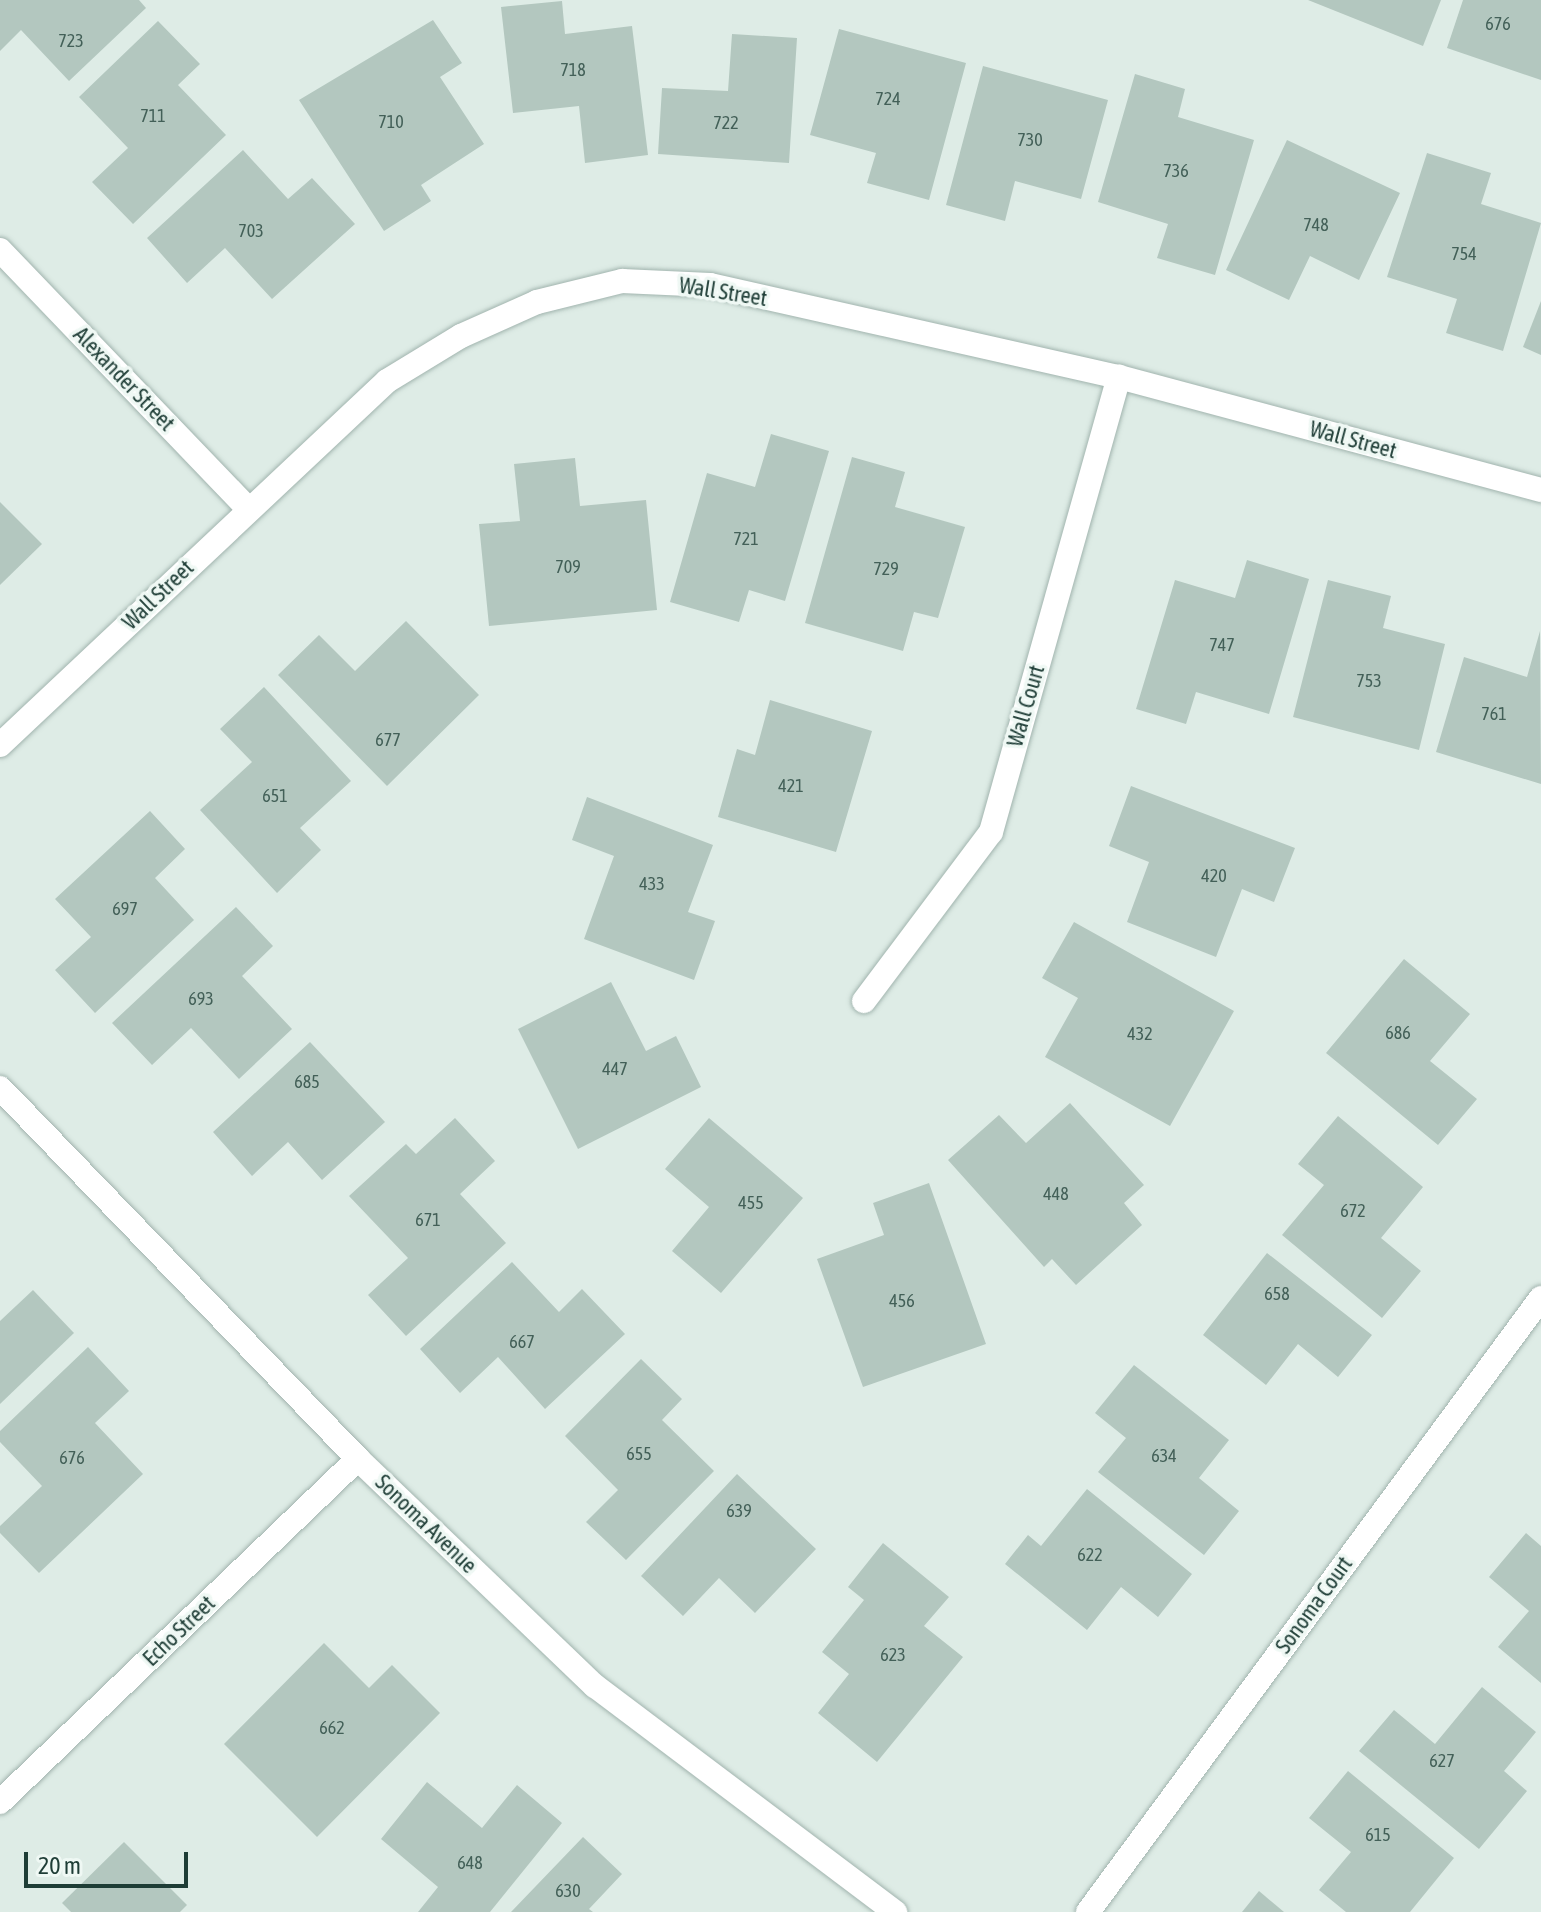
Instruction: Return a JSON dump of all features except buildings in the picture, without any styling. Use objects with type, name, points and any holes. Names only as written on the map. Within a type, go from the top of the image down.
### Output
[{"type":"street","name":"Alexander Street","points":[[0,250],[248,509]]},
{"type":"street","name":"Wall Street","points":[[0,745],[387,381],[461,336],[537,302],[622,281],[710,285],[1119,377],[1541,490]]},
{"type":"street","name":"Wall Court","points":[[864,1001],[991,832],[1119,377]]},
{"type":"street","name":"Sonoma Avenue","points":[[0,1088],[358,1459],[595,1686],[895,1912]]},
{"type":"street","name":"Sonoma Court","points":[[1088,1912],[1541,1298]]},
{"type":"street","name":"Echo Street","points":[[0,1802],[358,1459]]}]
